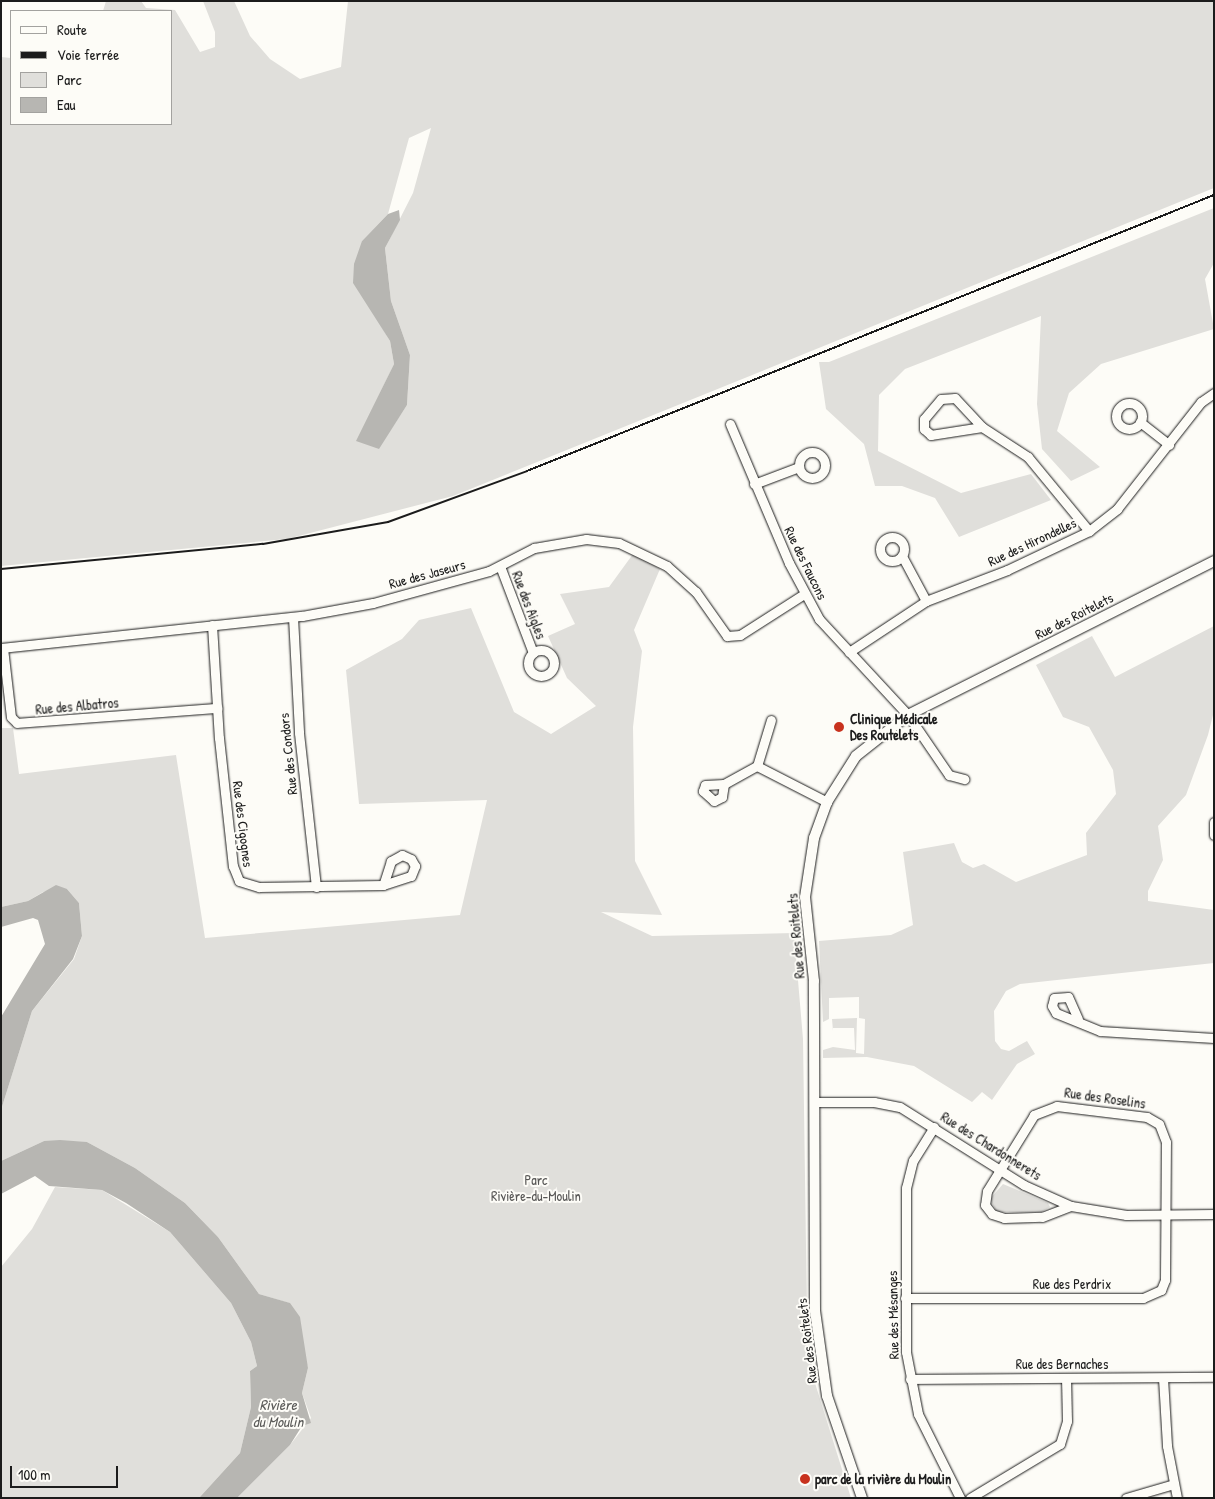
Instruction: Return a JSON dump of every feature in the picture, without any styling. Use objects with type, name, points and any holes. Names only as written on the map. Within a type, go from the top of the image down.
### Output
[{"type":"street","name":"Rue des Hirondelles","points":[[849,652],[926,601],[1007,570],[1089,531],[1117,509],[1201,402],[1214,393]]},
{"type":"street","points":[[982,428],[931,435],[924,429],[924,419],[941,399],[955,398],[982,428],[1028,457],[1089,531]]},
{"type":"street","points":[[1140,422],[1169,445]]},
{"type":"street","name":"Rue des Faucons","points":[[730,424],[754,484],[804,594],[819,619],[908,715],[949,775],[964,779]]},
{"type":"street","points":[[754,484],[799,467]]},
{"type":"street","name":"Rue des Jaseurs","points":[[2,648],[293,617],[373,603],[500,566],[520,554],[556,542],[586,539],[619,543],[667,566],[686,580],[727,636],[740,636],[804,594]]},
{"type":"street","points":[[902,556],[926,601]]},
{"type":"street","name":"Rue des Roitelets","points":[[862,1498],[834,1420],[818,1341],[814,1276],[814,981],[805,897],[814,838],[827,802],[856,756],[908,715],[1214,561]]},
{"type":"street","name":"Rue des Aigles","points":[[500,566],[533,653]]},
{"type":"street","name":"Rue des Condors","points":[[293,617],[299,733],[316,887]]},
{"type":"street","name":"Rue des Cigognes","points":[[212,625],[216,708],[233,866],[239,881],[259,887],[382,885]]},
{"type":"street","name":"Rue des Albatros","points":[[2,648],[10,717],[17,723],[216,708]]},
{"type":"street","points":[[724,784],[757,766],[772,720]]},
{"type":"street","points":[[757,766],[827,802]]},
{"type":"street","points":[[1214,822],[1214,835]]},
{"type":"street","points":[[1078,1019],[1108,1032],[1214,1038]]},
{"type":"street","name":"Rue des Chardonnerets","points":[[815,1102],[884,1103],[908,1110],[999,1170],[1071,1206],[1126,1215],[1214,1214]]},
{"type":"street","name":"Rue des Roselins","points":[[1071,1206],[1042,1217],[995,1216],[984,1199],[999,1170],[1034,1115],[1045,1108],[1057,1106],[1147,1117],[1159,1124],[1165,1135],[1165,1215]]},
{"type":"street","name":"Rue des Mésanges","points":[[934,1127],[914,1160],[906,1188],[905,1298],[910,1379],[922,1424],[960,1498]]},
{"type":"street","name":"Rue des Perdrix","points":[[905,1298],[1150,1297],[1161,1290],[1165,1280],[1165,1215]]},
{"type":"street","points":[[970,1498],[1060,1444],[1067,1421],[1066,1378]]},
{"type":"street","points":[[1163,1378],[1166,1440],[1177,1498]]},
{"type":"street","name":"Rue des Bernaches","points":[[910,1379],[1214,1378]]},
{"type":"street","points":[[1126,1498],[1174,1484]]},
{"type":"green space","points":[[106,1],[141,1],[146,8],[175,10],[200,52],[215,47],[215,32],[203,1],[234,1],[250,36],[270,59],[300,79],[341,67],[348,1],[1214,1],[1214,188],[453,496],[287,539],[1,566],[1,57],[10,58],[10,125],[172,125],[172,10],[103,10]],"holes":[[[431,128],[413,193],[385,248],[391,301],[410,355],[407,405],[378,449],[371,412],[394,364],[390,341],[374,314],[362,241],[388,214],[409,138]]]},
{"type":"green space","points":[[1214,208],[1214,263],[1205,279],[1214,329],[1101,364],[1069,393],[1057,431],[1100,467],[1071,481],[1042,449],[1037,404],[1041,316],[905,369],[879,395],[878,451],[961,493],[1031,474],[1051,500],[959,537],[935,498],[902,486],[875,486],[864,444],[826,409],[819,362],[829,362]]},
{"type":"green space","name":"Parc Rivière-du-Moulin","points":[[633,554],[660,569],[634,630],[642,651],[633,727],[635,861],[662,915],[601,912],[652,936],[794,933],[803,1039],[807,1314],[815,1383],[851,1498],[237,1498],[290,1445],[311,1418],[302,1393],[308,1368],[289,1303],[259,1294],[218,1237],[185,1203],[135,1168],[87,1142],[44,1141],[1,1161],[1,1110],[32,1011],[74,959],[82,936],[79,903],[67,889],[43,892],[28,901],[1,907],[1,728],[13,728],[19,774],[176,755],[205,938],[460,915],[487,800],[359,804],[346,670],[402,639],[419,620],[471,608],[514,712],[551,734],[596,706],[567,678],[548,636],[575,624],[560,594],[609,587]]},
{"type":"green space","points":[[1214,626],[1214,711],[1208,735],[1186,795],[1158,826],[1163,860],[1148,891],[1148,901],[1214,910],[1214,963],[1020,984],[1006,991],[994,1011],[995,1041],[1001,1049],[1009,1051],[1027,1041],[1035,1054],[1017,1064],[992,1100],[982,1092],[972,1102],[914,1066],[867,1057],[823,1058],[823,1050],[833,1047],[855,1050],[854,1028],[833,1028],[833,1031],[832,1019],[857,1018],[856,1053],[864,1054],[865,1019],[859,1018],[859,997],[829,998],[829,1019],[823,1022],[819,941],[891,935],[913,925],[903,852],[954,843],[962,862],[973,868],[984,864],[1016,882],[1087,855],[1086,833],[1116,794],[1113,770],[1089,727],[1063,717],[1036,665],[1092,636],[1115,677]]},
{"type":"green space","points":[[1003,1184],[1048,1203],[1050,1207],[1041,1212],[997,1212],[990,1199]]},
{"type":"green space","points":[[55,1187],[102,1190],[170,1232],[231,1303],[251,1342],[257,1366],[250,1371],[251,1407],[240,1453],[199,1498],[1,1498],[1,1267],[32,1229]]},
{"type":"water","points":[[399,210],[400,220],[385,248],[391,301],[410,355],[407,405],[379,449],[356,441],[394,364],[390,341],[353,283],[354,264],[362,241],[388,214]]},
{"type":"water","points":[[56,885],[67,889],[79,903],[82,936],[73,959],[32,1011],[1,1110],[1,1017],[45,944],[38,920],[33,918],[1,927],[1,907],[28,901]]},
{"type":"water","name":"Rivière du Moulin","points":[[44,1141],[87,1142],[135,1168],[185,1203],[218,1237],[259,1294],[290,1303],[300,1317],[308,1368],[302,1393],[311,1423],[302,1426],[290,1445],[237,1498],[199,1498],[240,1453],[251,1407],[250,1371],[257,1366],[251,1342],[231,1303],[170,1232],[126,1203],[102,1190],[49,1186],[35,1176],[1,1194],[1,1161]]},
{"type":"railway","points":[[1,569],[263,544],[388,522],[527,471],[1214,195]]},
{"type":"place","name":"Clinique Médicale Des Routelets","points":[[839,727]]},
{"type":"place","name":"parc de la rivière du Moulin","points":[[805,1479]]}]
